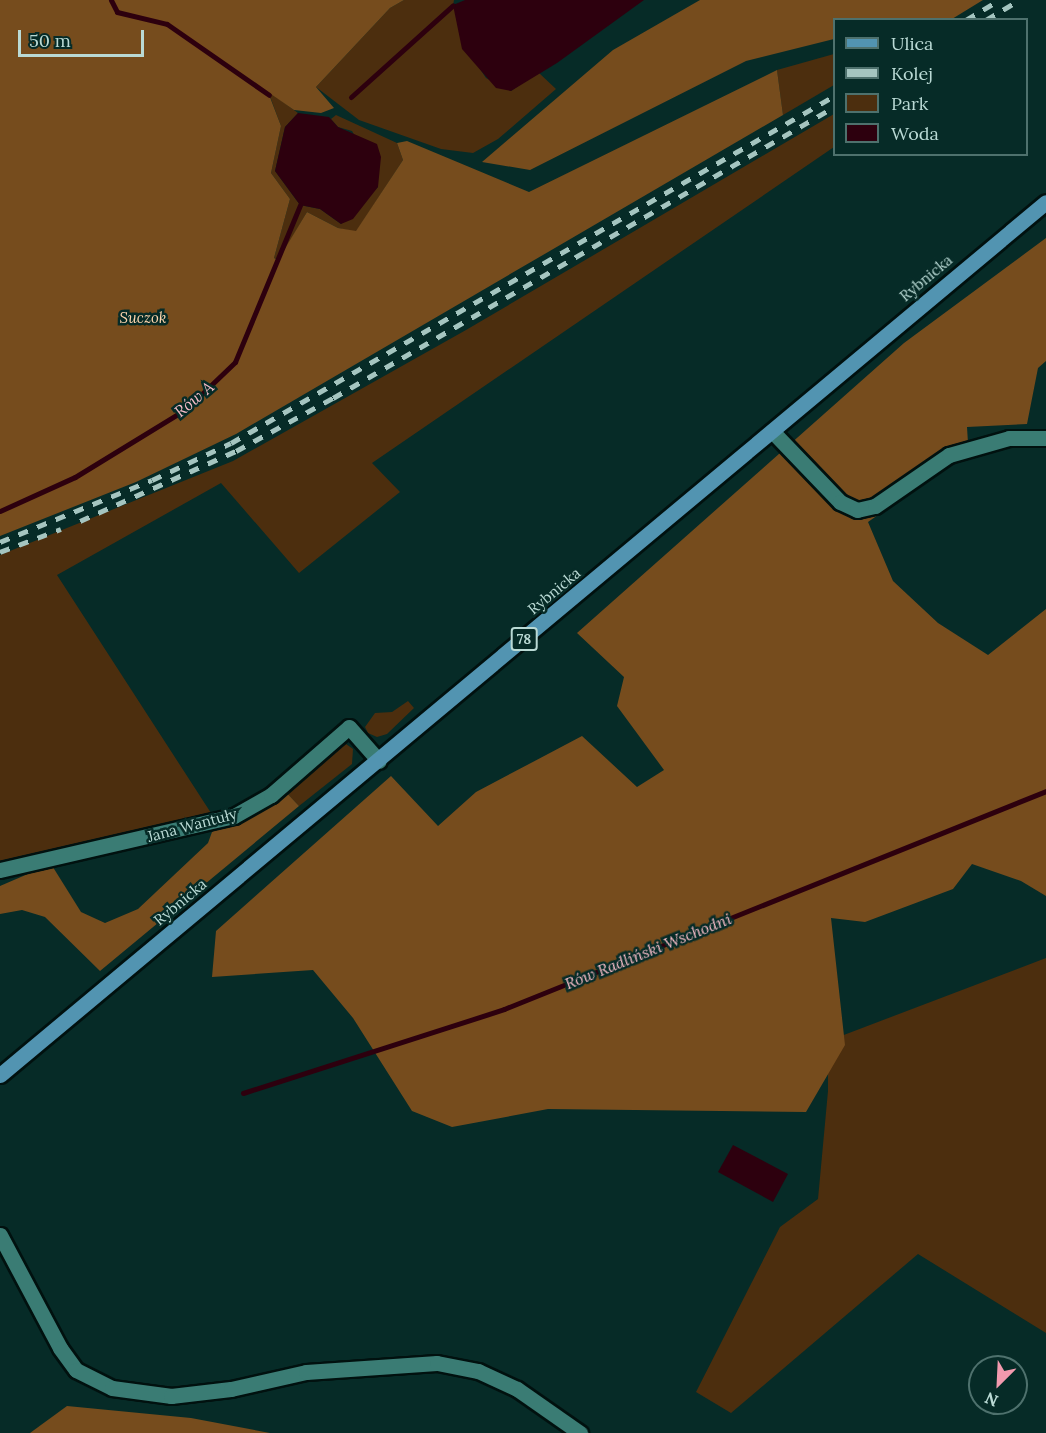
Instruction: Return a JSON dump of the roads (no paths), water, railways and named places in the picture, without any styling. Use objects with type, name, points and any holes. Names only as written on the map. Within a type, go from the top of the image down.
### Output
[{"type":"main road","name":"Rybnicka","points":[[0,1075],[1046,202]]},
{"type":"street","points":[[772,431],[840,502],[857,510],[876,506],[949,454],[1009,438],[1046,438]]},
{"type":"street","name":"Jana Wantuły","points":[[0,870],[234,816],[271,795],[349,728],[379,761]]},
{"type":"street","points":[[0,1235],[60,1348],[76,1370],[112,1388],[171,1396],[231,1389],[306,1372],[437,1363],[478,1371],[517,1389],[580,1433]]},
{"type":"water","points":[[465,0],[644,0],[557,63],[511,91],[496,88],[462,49],[453,5]]},
{"type":"water","points":[[298,113],[329,117],[338,127],[377,144],[381,157],[378,187],[353,219],[341,224],[320,209],[300,205],[275,171],[285,127]]},
{"type":"water","points":[[733,1145],[788,1174],[773,1202],[718,1172]]},
{"type":"waterway","points":[[111,0],[117,12],[167,24],[269,95]]},
{"type":"waterway","name":"Rów A","points":[[351,97],[453,5]]},
{"type":"waterway","name":"Rów A","points":[[0,511],[75,477],[186,409],[235,362],[300,205]]},
{"type":"waterway","name":"Rów Radliński Wschodni","points":[[243,1093],[504,1009],[1046,791]]},
{"type":"railway","points":[[969,18],[999,0]]},
{"type":"railway","points":[[989,18],[1019,0]]},
{"type":"railway","points":[[0,542],[152,480],[231,443],[833,97]]},
{"type":"railway","points":[[80,521],[236,451],[333,398],[833,108]]},
{"type":"railway","points":[[0,552],[61,529]]},
{"type":"park label","name":"Suczok","points":[[143,318]]}]
